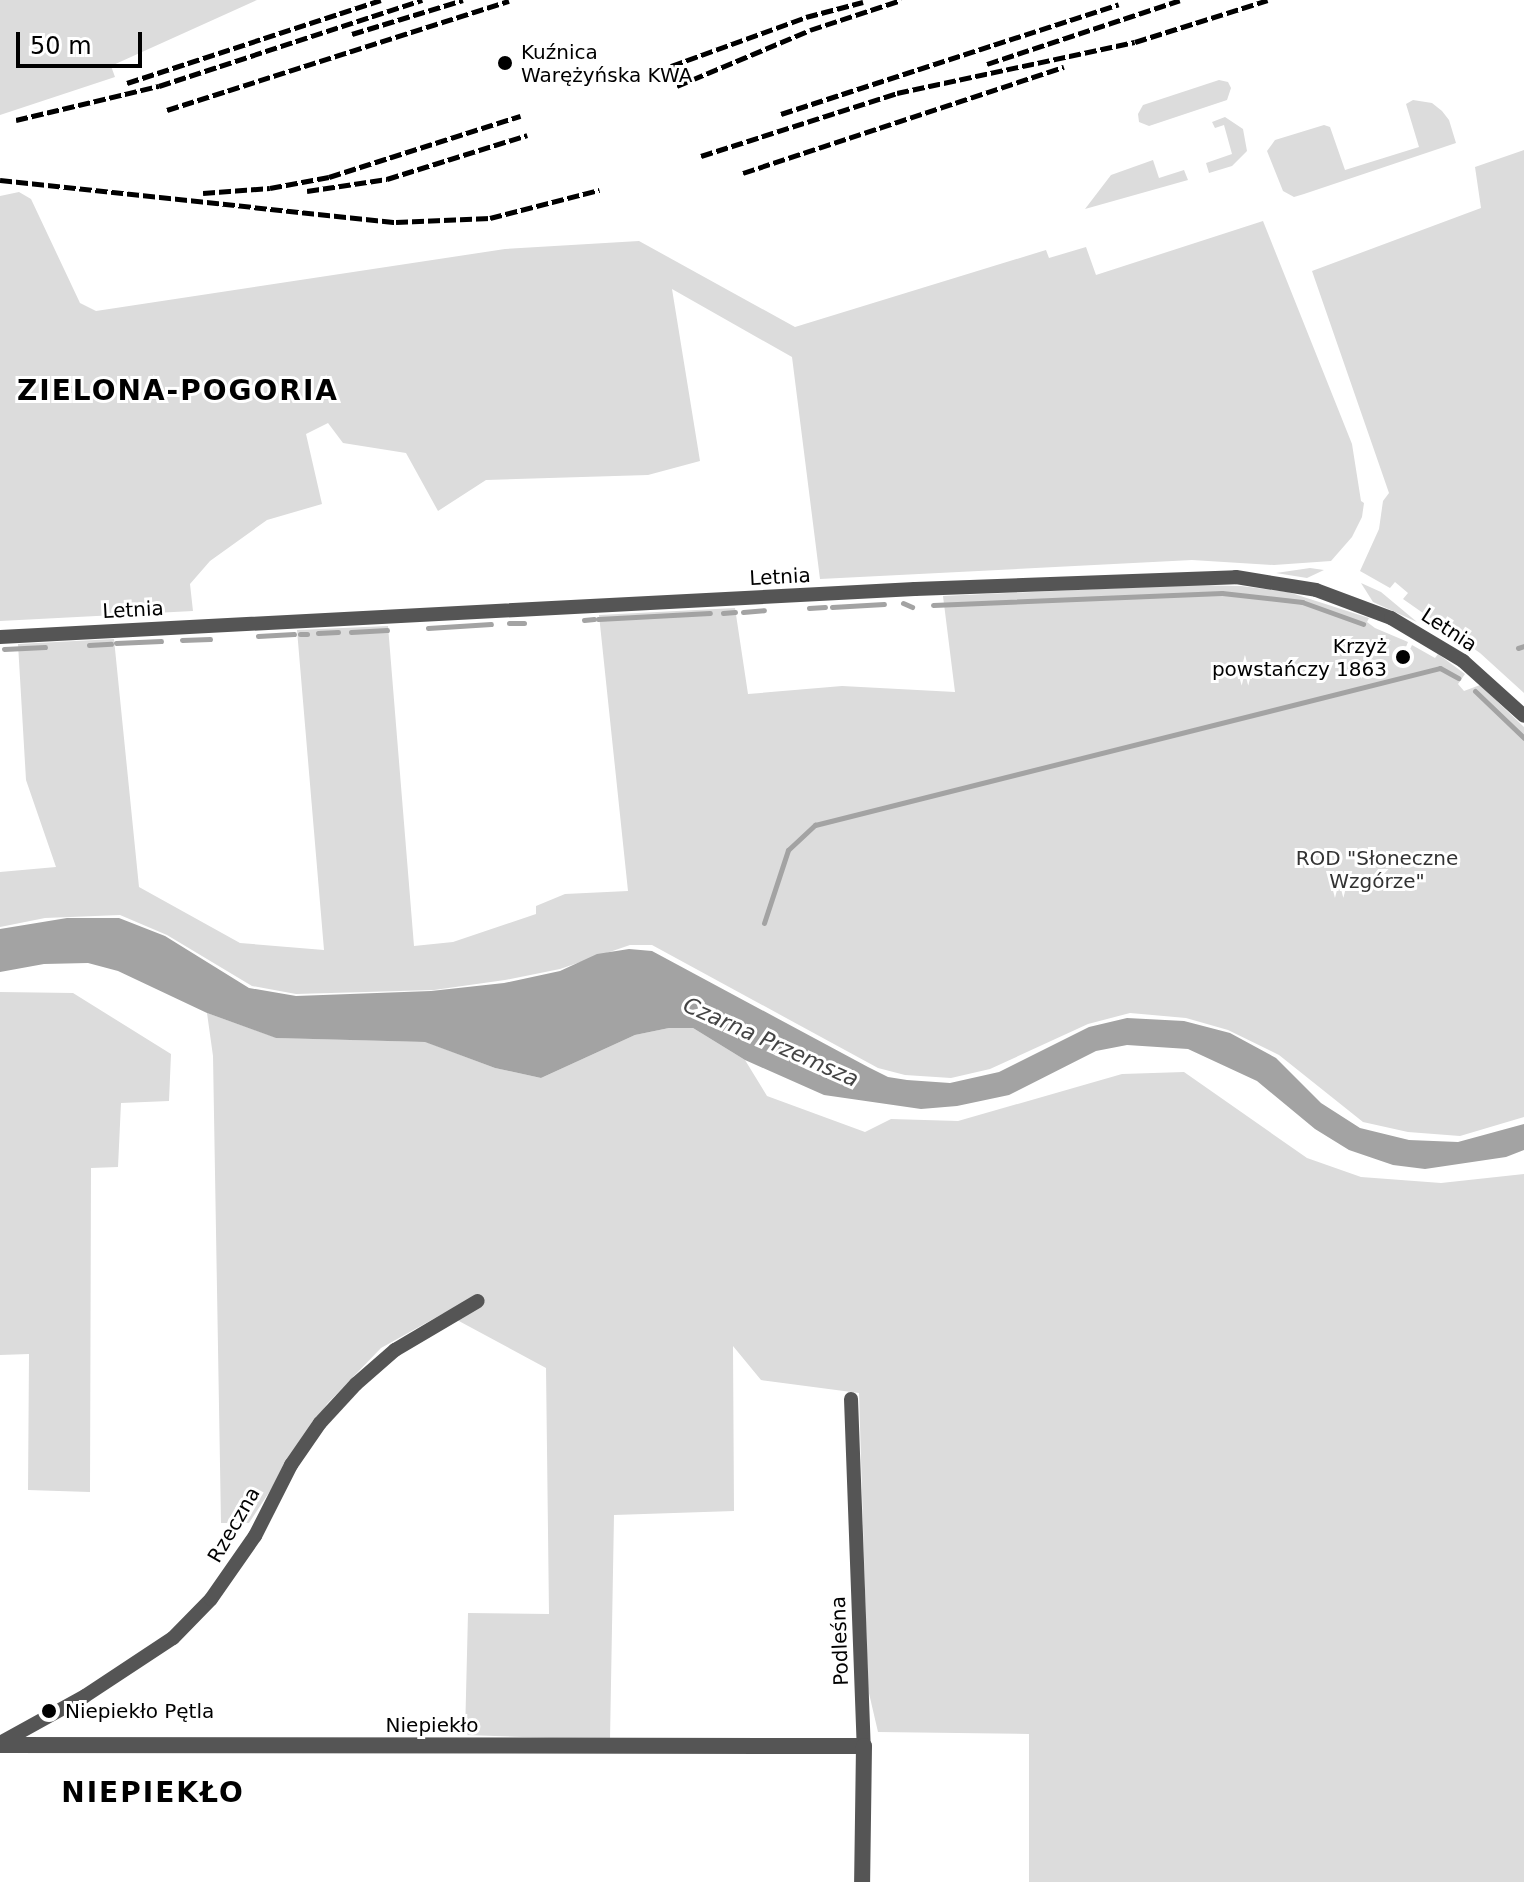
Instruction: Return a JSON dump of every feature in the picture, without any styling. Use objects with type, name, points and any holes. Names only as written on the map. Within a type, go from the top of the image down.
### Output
[{"type":"street","name":"Letnia","points":[[0,637],[915,589],[1236,577],[1316,590],[1391,618],[1463,661],[1524,716]]},
{"type":"street","name":"Rzeczna","points":[[0,1744],[85,1696],[173,1638],[211,1599],[255,1536],[291,1465],[320,1423],[356,1384],[395,1350],[478,1301]]},
{"type":"street","name":"Podleśna","points":[[851,1399],[864,1746],[862,1882]]},
{"type":"street","name":"Niepiekło","points":[[0,1744],[864,1746]]},
{"type":"green space","points":[[0,0],[257,0],[111,66],[115,77],[0,115]]},
{"type":"green space","points":[[1219,80],[1228,82],[1231,88],[1227,100],[1149,126],[1139,122],[1138,114],[1143,105]]},
{"type":"green space","points":[[1413,100],[1432,103],[1442,111],[1449,120],[1456,143],[1294,197],[1283,191],[1267,151],[1275,140],[1324,125],[1330,127],[1345,170],[1419,147],[1406,104]]},
{"type":"green space","points":[[1225,117],[1243,129],[1247,151],[1232,166],[1209,173],[1206,163],[1232,154],[1224,125],[1215,128],[1212,122]]},
{"type":"green space","points":[[1524,150],[1524,693],[1480,653],[1403,599],[1408,593],[1395,582],[1390,588],[1360,571],[1379,529],[1383,501],[1389,493],[1312,271],[1481,208],[1475,167]]},
{"type":"green space","points":[[1153,160],[1159,178],[1184,170],[1188,180],[1085,209],[1111,175]]},
{"type":"green space","points":[[19,192],[31,199],[80,303],[96,311],[505,249],[639,241],[795,327],[1046,250],[1049,258],[1086,247],[1096,275],[1263,221],[1352,444],[1361,501],[1364,503],[1362,517],[1352,537],[1331,561],[1274,565],[1192,560],[820,579],[792,357],[672,289],[700,461],[648,475],[486,480],[438,511],[406,453],[343,443],[328,423],[306,434],[322,504],[267,520],[210,561],[190,584],[193,611],[0,621],[0,196]]},
{"type":"green space","points":[[1310,568],[1324,570],[1307,578],[1276,573]]},
{"type":"green space","points":[[1361,583],[1381,592],[1417,622],[1373,602]]},
{"type":"green space","name":"ROD \"Słoneczne Wzgórze\"","points":[[1187,585],[1241,586],[1288,592],[1369,618],[1367,622],[1375,628],[1408,642],[1401,659],[1405,660],[1412,645],[1435,658],[1438,654],[1465,674],[1458,684],[1464,691],[1480,685],[1524,727],[1524,1117],[1460,1136],[1408,1132],[1363,1122],[1279,1055],[1228,1030],[1186,1018],[1130,1013],[1088,1024],[990,1069],[951,1078],[905,1075],[878,1068],[652,945],[630,945],[560,969],[434,990],[296,994],[252,986],[167,935],[120,915],[45,918],[0,927],[0,872],[56,867],[26,780],[18,644],[114,639],[139,887],[240,943],[324,950],[297,630],[388,626],[414,946],[453,942],[536,914],[536,906],[565,894],[628,891],[599,615],[735,608],[748,694],[842,686],[955,692],[943,596]]},
{"type":"green space","points":[[0,992],[73,993],[171,1054],[169,1101],[121,1103],[118,1167],[91,1168],[90,1492],[28,1490],[29,1354],[0,1355]]},
{"type":"green space","points":[[207,1013],[277,1038],[426,1042],[495,1068],[541,1078],[635,1035],[669,1028],[693,1028],[745,1060],[767,1096],[865,1132],[891,1119],[958,1121],[1122,1074],[1184,1072],[1307,1158],[1361,1177],[1441,1183],[1524,1174],[1524,1882],[1029,1882],[1029,1734],[878,1732],[868,1689],[859,1393],[761,1380],[733,1346],[734,1511],[614,1515],[610,1740],[465,1735],[468,1613],[549,1614],[546,1368],[444,1313],[381,1348],[327,1404],[249,1523],[221,1523],[213,1056]]},
{"type":"water","name":"Czarna Przemsza","points":[[67,918],[119,918],[165,936],[249,988],[296,996],[431,991],[504,983],[560,971],[597,954],[629,949],[652,951],[868,1067],[888,1077],[907,1080],[950,1083],[999,1072],[1089,1027],[1127,1018],[1184,1021],[1230,1033],[1276,1058],[1321,1103],[1360,1128],[1409,1140],[1458,1142],[1524,1124],[1524,1150],[1506,1157],[1425,1169],[1393,1165],[1349,1150],[1315,1129],[1257,1081],[1188,1049],[1127,1045],[1096,1051],[1009,1095],[957,1106],[921,1109],[824,1095],[745,1060],[693,1028],[669,1028],[635,1035],[541,1078],[495,1068],[425,1042],[276,1038],[207,1013],[118,971],[88,963],[44,964],[0,972],[0,929]]},
{"type":"waterway","points":[[933,605],[1222,593],[1302,602],[1363,624]]},
{"type":"waterway","points":[[903,603],[912,607]]},
{"type":"waterway","points":[[832,607],[884,604]]},
{"type":"waterway","points":[[809,608],[825,607]]},
{"type":"waterway","points":[[743,612],[764,610]]},
{"type":"waterway","points":[[723,613],[735,612]]},
{"type":"waterway","points":[[598,619],[710,613]]},
{"type":"waterway","points":[[584,620],[594,619]]},
{"type":"waterway","points":[[509,623],[524,623]]},
{"type":"waterway","points":[[428,628],[491,624]]},
{"type":"waterway","points":[[351,632],[387,630]]},
{"type":"waterway","points":[[318,633],[338,632]]},
{"type":"waterway","points":[[258,636],[294,634]]},
{"type":"waterway","points":[[300,634],[307,634]]},
{"type":"waterway","points":[[182,640],[210,639]]},
{"type":"waterway","points":[[116,643],[161,641]]},
{"type":"waterway","points":[[89,645],[111,644]]},
{"type":"waterway","points":[[1518,648],[1524,646]]},
{"type":"waterway","points":[[4,649],[45,647]]},
{"type":"waterway","points":[[764,923],[788,850],[815,825],[1440,668],[1458,678]]},
{"type":"waterway","points":[[1475,691],[1524,738]]},
{"type":"railway","points":[[127,83],[381,0]]},
{"type":"railway","points":[[16,120],[159,86],[422,0]]},
{"type":"railway","points":[[352,34],[463,0]]},
{"type":"railway","points":[[677,86],[810,30],[901,0]]},
{"type":"railway","points":[[987,64],[1180,0]]},
{"type":"railway","points":[[701,156],[897,93],[1135,42],[1268,0]]},
{"type":"railway","points":[[167,110],[509,1]]},
{"type":"railway","points":[[671,66],[806,17],[863,2]]},
{"type":"railway","points":[[781,114],[1119,4]]},
{"type":"railway","points":[[743,173],[1064,67]]},
{"type":"railway","points":[[203,193],[270,188],[329,177],[520,116]]},
{"type":"railway","points":[[307,191],[387,179],[527,135]]},
{"type":"railway","points":[[0,180],[396,222],[490,218],[599,190]]},
{"type":"place","name":"Kuźnica Warężyńska KWA","points":[[505,63]]},
{"type":"place","name":"Krzyż powstańczy 1863","points":[[1403,657]]},
{"type":"place","name":"Niepiekło Pętla","points":[[49,1711]]},
{"type":"district","name":"ZIELONA-POGORIA","points":[[178,391]]},
{"type":"district","name":"NIEPIEKŁO","points":[[153,1793]]}]
